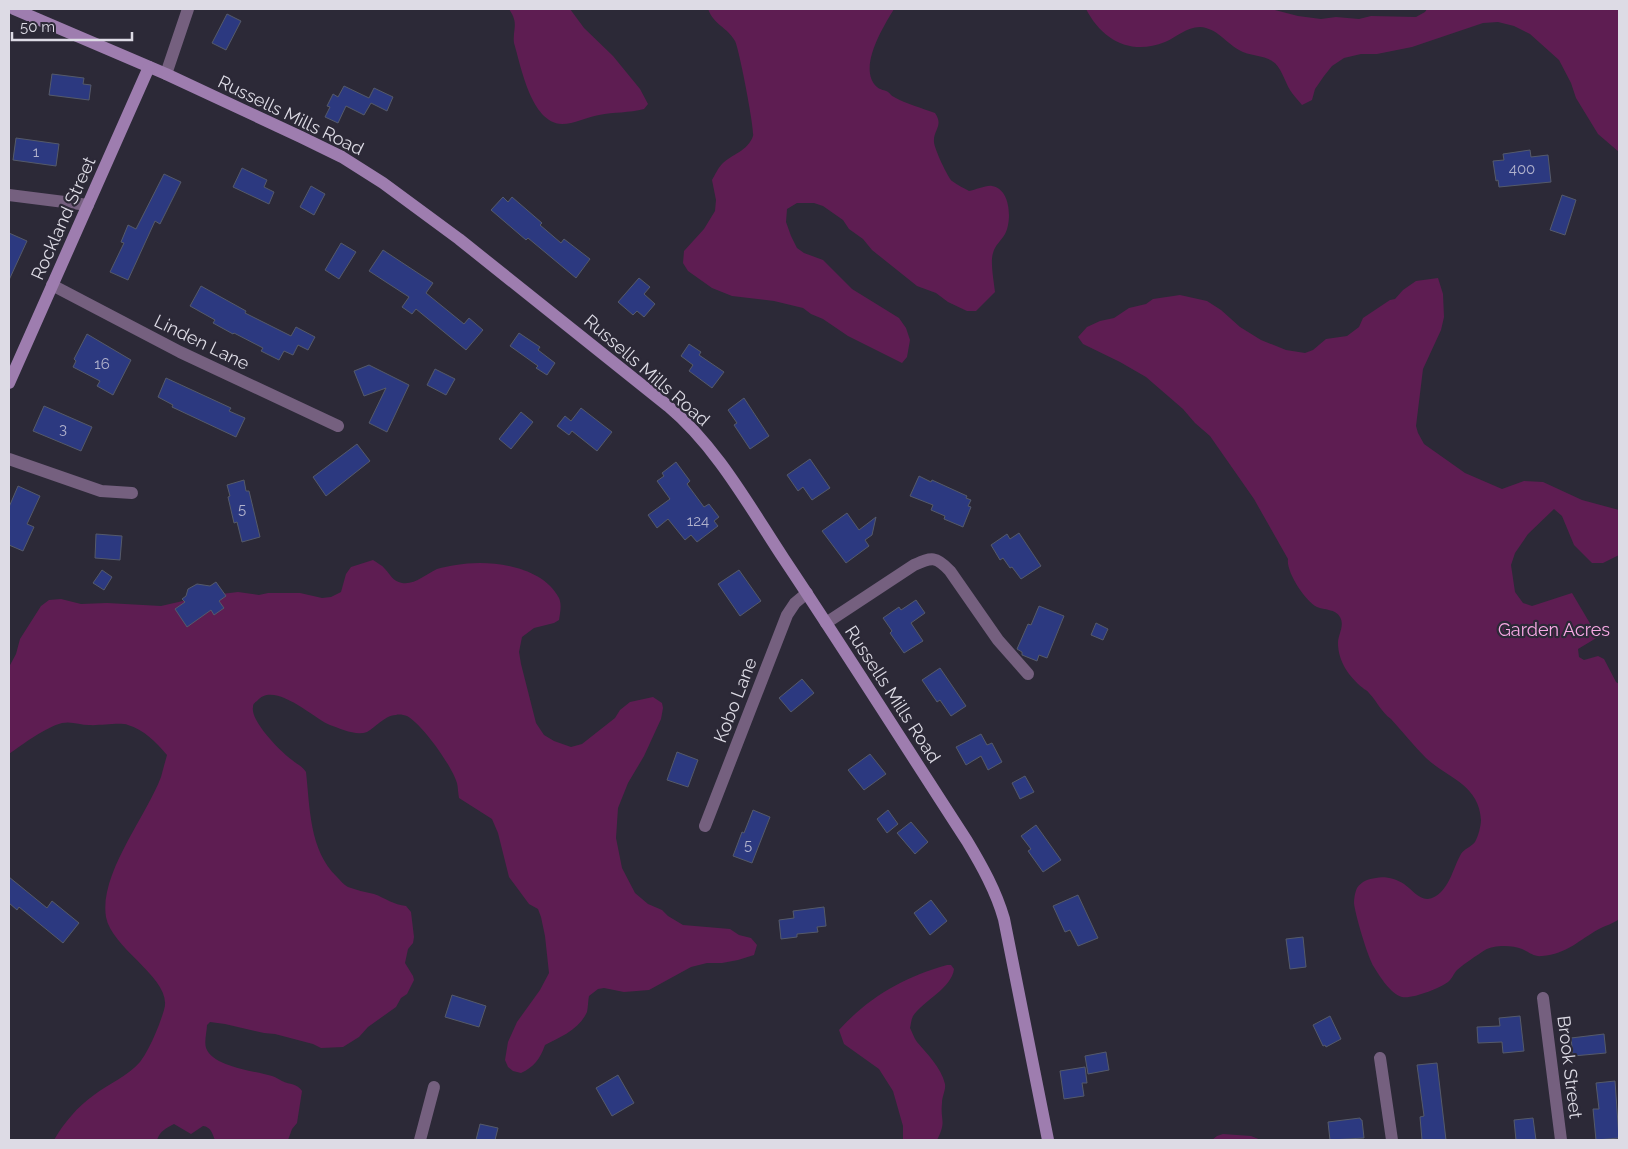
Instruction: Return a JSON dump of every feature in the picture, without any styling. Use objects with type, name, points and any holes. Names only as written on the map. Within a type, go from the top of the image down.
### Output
[{"type":"main road","name":"Russells Mills Road","points":[[14,9],[166,74],[321,146],[377,179],[493,265],[682,417],[710,449],[807,593],[986,873],[1004,919],[1048,1140]]},
{"type":"main road","name":"Rockland Street","points":[[9,383],[14,358],[52,285],[149,67]]},
{"type":"street","points":[[166,74],[188,9]]},
{"type":"street","points":[[9,195],[88,205]]},
{"type":"street","name":"Linden Lane","points":[[52,285],[180,352],[338,426]]},
{"type":"street","points":[[9,459],[102,491],[132,493]]},
{"type":"street","points":[[826,623],[914,565],[935,558],[942,562],[950,571],[998,640],[1028,674]]},
{"type":"street","name":"Kobo Lane","points":[[705,826],[787,615],[795,603],[807,593]]},
{"type":"street","name":"Brook Street","points":[[1543,998],[1561,1140]]},
{"type":"street","points":[[1380,1058],[1392,1140]]},
{"type":"street","points":[[420,1140],[434,1087]]},
{"type":"green space","points":[[509,9],[570,9],[584,28],[613,56],[640,89],[648,104],[644,109],[599,115],[567,124],[551,121],[542,114],[529,92],[514,43],[515,22]]},
{"type":"green space","points":[[708,9],[894,9],[874,48],[870,70],[872,79],[878,88],[888,92],[893,97],[935,113],[938,117],[938,125],[934,142],[952,181],[969,191],[987,186],[998,188],[1003,193],[1008,206],[1009,221],[1007,228],[992,257],[995,292],[976,311],[967,311],[948,302],[936,293],[917,286],[872,250],[863,239],[849,229],[843,220],[823,206],[814,203],[797,203],[787,209],[786,222],[797,248],[804,253],[823,260],[852,289],[899,318],[906,328],[910,340],[907,357],[902,363],[848,336],[803,308],[774,301],[732,296],[712,288],[688,271],[683,263],[684,251],[704,229],[715,211],[716,200],[712,180],[722,164],[744,149],[753,136],[752,120],[735,41],[714,19]]},
{"type":"green space","points":[[1086,9],[1271,9],[1298,16],[1321,19],[1336,17],[1359,19],[1371,16],[1416,17],[1427,9],[1619,9],[1619,152],[1598,134],[1576,98],[1571,83],[1559,60],[1530,34],[1514,26],[1498,22],[1483,23],[1412,47],[1344,58],[1332,66],[1324,76],[1315,89],[1312,100],[1302,105],[1290,90],[1275,63],[1239,50],[1211,30],[1195,27],[1165,42],[1152,46],[1129,46],[1109,37],[1100,29]]},
{"type":"green space","name":"Garden Acres","points":[[1438,278],[1443,294],[1444,317],[1441,330],[1423,369],[1416,426],[1424,444],[1465,473],[1502,489],[1524,481],[1543,482],[1582,500],[1619,510],[1619,555],[1603,563],[1592,563],[1574,545],[1562,516],[1554,509],[1528,534],[1515,553],[1511,565],[1515,592],[1523,603],[1532,606],[1572,593],[1598,637],[1578,649],[1579,657],[1584,660],[1598,656],[1604,659],[1616,682],[1619,684],[1619,919],[1572,946],[1551,955],[1536,956],[1522,949],[1508,946],[1489,948],[1460,967],[1449,981],[1444,984],[1419,995],[1402,997],[1386,985],[1371,962],[1355,909],[1356,890],[1365,881],[1383,877],[1401,882],[1422,898],[1426,899],[1436,896],[1445,888],[1461,854],[1475,842],[1477,837],[1481,820],[1475,798],[1461,783],[1426,758],[1384,713],[1368,692],[1349,674],[1342,662],[1339,650],[1338,640],[1342,624],[1340,617],[1333,611],[1312,604],[1302,593],[1290,571],[1288,559],[1254,499],[1210,436],[1183,409],[1146,377],[1083,344],[1078,337],[1087,327],[1100,321],[1114,318],[1129,308],[1146,304],[1153,299],[1180,295],[1207,301],[1221,310],[1240,327],[1261,340],[1286,350],[1305,353],[1313,350],[1326,339],[1347,336],[1359,327],[1363,318],[1390,300],[1395,299],[1403,290],[1416,281]]},
{"type":"green space","points":[[373,560],[394,579],[402,583],[416,581],[437,569],[469,563],[483,563],[498,564],[527,571],[551,587],[560,601],[559,620],[534,628],[522,637],[519,652],[536,723],[544,735],[571,747],[582,744],[615,718],[620,710],[630,702],[653,697],[662,703],[661,719],[644,756],[628,783],[618,808],[616,838],[622,868],[635,893],[648,904],[662,910],[683,925],[730,929],[739,935],[751,938],[757,945],[754,955],[738,960],[707,963],[691,967],[649,990],[624,992],[604,988],[598,989],[589,996],[587,1012],[579,1024],[569,1032],[545,1045],[539,1058],[530,1068],[521,1073],[513,1071],[508,1067],[505,1060],[508,1042],[517,1022],[540,990],[549,973],[541,917],[538,909],[529,904],[509,877],[498,833],[492,819],[459,798],[457,783],[443,756],[420,727],[407,716],[391,716],[367,732],[353,733],[330,725],[294,702],[273,695],[264,696],[254,704],[253,713],[261,728],[274,743],[306,772],[312,828],[321,854],[328,866],[348,887],[406,906],[411,912],[414,937],[413,943],[408,949],[405,963],[414,980],[407,994],[401,998],[396,1007],[368,1027],[359,1037],[343,1047],[321,1048],[275,1034],[210,1022],[207,1025],[206,1048],[217,1060],[235,1067],[273,1076],[300,1088],[302,1091],[297,1123],[292,1129],[288,1140],[215,1140],[211,1131],[206,1127],[203,1126],[191,1134],[174,1124],[166,1128],[157,1140],[54,1140],[66,1122],[82,1104],[130,1072],[140,1062],[154,1037],[164,1010],[165,998],[160,987],[119,941],[111,929],[106,917],[106,900],[116,864],[154,793],[167,755],[154,741],[134,727],[120,724],[89,725],[69,722],[49,728],[9,754],[9,667],[16,654],[20,639],[41,606],[49,600],[61,599],[81,604],[107,603],[161,606],[205,596],[238,592],[259,595],[268,593],[300,593],[322,598],[331,597],[341,592],[346,574],[351,567]]},
{"type":"green space","points":[[951,965],[954,969],[952,976],[943,988],[913,1016],[910,1028],[916,1040],[940,1072],[945,1084],[942,1100],[942,1129],[937,1140],[903,1140],[903,1126],[893,1091],[879,1069],[844,1044],[839,1030],[862,1008],[888,990],[916,976]]},
{"type":"green space","points":[[1223,1134],[1251,1136],[1261,1140],[1212,1140]]},
{"type":"building","points":[[227,14],[241,21],[226,50],[212,43]]},
{"type":"building","points":[[52,74],[84,78],[83,84],[91,85],[89,100],[49,95]]},
{"type":"building","points":[[344,86],[369,98],[374,88],[393,97],[387,111],[371,103],[364,115],[346,106],[338,123],[325,117],[330,107],[327,106],[333,94],[338,97]]},
{"type":"building","points":[[16,138],[59,144],[56,166],[13,160]]},
{"type":"building","points":[[1530,150],[1531,157],[1548,155],[1551,182],[1499,187],[1498,180],[1496,181],[1493,161],[1504,160],[1503,154]]},
{"type":"building","points":[[242,168],[267,180],[264,187],[274,192],[269,204],[233,187]]},
{"type":"building","points":[[164,174],[181,182],[160,224],[155,221],[128,280],[110,272],[124,243],[121,242],[128,225],[136,229]]},
{"type":"building","points":[[311,186],[325,194],[314,215],[300,207]]},
{"type":"building","points":[[1562,195],[1576,200],[1565,235],[1550,230]]},
{"type":"building","points":[[503,197],[508,202],[512,197],[542,223],[540,225],[561,243],[564,239],[590,259],[576,278],[528,238],[526,240],[491,210]]},
{"type":"building","points":[[9,233],[27,241],[9,280]]},
{"type":"building","points":[[341,243],[356,252],[339,279],[325,270]]},
{"type":"building","points":[[383,250],[433,283],[426,293],[464,324],[469,318],[483,330],[466,350],[416,309],[412,314],[402,307],[409,297],[369,271]]},
{"type":"building","points":[[639,278],[650,287],[644,294],[655,304],[644,317],[637,311],[633,315],[618,302]]},
{"type":"building","points":[[201,286],[246,311],[245,313],[291,336],[296,327],[315,337],[308,350],[298,345],[293,355],[284,351],[279,360],[261,351],[263,348],[213,323],[215,320],[190,306]]},
{"type":"building","points":[[519,333],[540,347],[538,350],[555,363],[547,375],[536,368],[538,366],[510,346]]},
{"type":"building","points":[[87,334],[131,360],[113,395],[97,386],[100,381],[73,367],[76,361],[74,359]]},
{"type":"building","points":[[689,344],[701,352],[699,355],[724,372],[712,388],[689,371],[693,365],[681,356]]},
{"type":"building","points":[[369,365],[409,385],[387,432],[369,423],[386,388],[364,396],[354,371]]},
{"type":"building","points":[[435,369],[455,379],[446,395],[427,385]]},
{"type":"building","points":[[166,378],[231,408],[229,411],[245,418],[236,437],[172,407],[173,405],[158,397]]},
{"type":"building","points":[[744,398],[769,436],[750,449],[734,425],[737,423],[728,410]]},
{"type":"building","points":[[44,406],[92,427],[81,451],[33,431]]},
{"type":"building","points":[[581,408],[612,432],[597,451],[572,431],[569,435],[557,426],[565,416],[571,421]]},
{"type":"building","points":[[521,412],[533,422],[511,449],[499,439]]},
{"type":"building","points":[[357,444],[370,461],[326,496],[313,477]]},
{"type":"building","points":[[810,459],[830,488],[812,500],[803,487],[798,491],[787,475]]},
{"type":"building","points":[[676,462],[690,481],[687,484],[704,507],[709,504],[719,517],[714,521],[718,526],[697,542],[691,535],[685,540],[668,519],[657,528],[648,515],[670,499],[657,481],[664,476],[662,473]]},
{"type":"building","points":[[919,476],[967,496],[966,498],[971,500],[968,506],[971,507],[963,527],[944,519],[945,516],[931,510],[933,505],[910,496]]},
{"type":"building","points":[[244,480],[246,491],[249,491],[260,537],[242,542],[237,522],[234,523],[227,485]]},
{"type":"building","points":[[18,486],[40,496],[27,524],[34,527],[23,551],[9,545],[9,507]]},
{"type":"building","points":[[847,513],[859,530],[876,517],[872,535],[865,540],[869,546],[846,563],[822,531]]},
{"type":"building","points":[[1019,533],[1041,566],[1021,579],[1003,558],[1000,560],[991,545],[1007,534],[1010,539]]},
{"type":"building","points":[[96,534],[122,536],[120,560],[95,558]]},
{"type":"building","points":[[102,570],[112,577],[104,590],[93,583]]},
{"type":"building","points":[[739,570],[761,601],[740,616],[718,584]]},
{"type":"building","points":[[216,582],[226,596],[219,601],[224,608],[214,615],[211,610],[187,627],[175,609],[185,602],[182,599],[186,596],[188,589],[197,584],[210,586]]},
{"type":"building","points":[[916,600],[925,613],[911,623],[923,641],[904,653],[890,633],[892,631],[883,618],[899,607],[901,610]]},
{"type":"building","points":[[1039,606],[1064,616],[1047,658],[1039,655],[1037,661],[1022,655],[1022,652],[1017,649],[1028,624],[1031,625]]},
{"type":"building","points":[[1096,623],[1108,629],[1103,640],[1091,635]]},
{"type":"building","points":[[940,668],[966,706],[951,716],[940,700],[937,702],[922,680]]},
{"type":"building","points":[[802,679],[814,693],[791,712],[779,698]]},
{"type":"building","points":[[981,734],[987,745],[992,743],[1002,762],[988,770],[981,756],[966,765],[956,747]]},
{"type":"building","points":[[677,752],[698,760],[688,787],[667,780]]},
{"type":"building","points":[[870,754],[886,774],[864,790],[848,770]]},
{"type":"building","points":[[1025,776],[1034,792],[1020,799],[1012,783]]},
{"type":"building","points":[[753,810],[770,817],[752,863],[733,856]]},
{"type":"building","points":[[888,810],[898,824],[887,833],[877,819]]},
{"type":"building","points":[[911,822],[928,842],[915,854],[897,833]]},
{"type":"building","points":[[1036,825],[1061,860],[1043,872],[1028,851],[1031,849],[1021,836]]},
{"type":"building","points":[[9,877],[47,908],[52,901],[79,923],[63,943],[19,907],[17,910],[9,903]]},
{"type":"building","points":[[1078,895],[1098,938],[1078,946],[1070,930],[1065,932],[1053,906]]},
{"type":"building","points":[[931,900],[947,921],[930,935],[914,913]]},
{"type":"building","points":[[824,907],[826,926],[817,927],[818,932],[797,934],[797,937],[781,939],[779,920],[794,918],[793,911]]},
{"type":"building","points":[[1303,937],[1306,967],[1290,969],[1286,939]]},
{"type":"building","points":[[452,995],[486,1006],[479,1027],[445,1017]]},
{"type":"building","points":[[1330,1016],[1341,1039],[1326,1047],[1325,1045],[1323,1046],[1313,1025]]},
{"type":"building","points":[[1520,1016],[1524,1051],[1503,1053],[1502,1042],[1478,1043],[1477,1027],[1500,1026],[1499,1018]]},
{"type":"building","points":[[1604,1034],[1606,1053],[1573,1056],[1571,1038]]},
{"type":"building","points":[[1106,1052],[1109,1070],[1088,1074],[1085,1056]]},
{"type":"building","points":[[1437,1063],[1446,1140],[1422,1140],[1420,1117],[1424,1116],[1417,1065]]},
{"type":"building","points":[[1085,1067],[1087,1083],[1082,1083],[1084,1096],[1064,1099],[1060,1071]]},
{"type":"building","points":[[618,1075],[634,1103],[612,1116],[596,1088]]},
{"type":"building","points":[[1615,1081],[1619,1138],[1596,1140],[1593,1109],[1599,1109],[1596,1083]]},
{"type":"building","points":[[1360,1118],[1362,1120],[1364,1138],[1330,1140],[1328,1122]]},
{"type":"building","points":[[1533,1118],[1536,1140],[1516,1140],[1514,1120]]},
{"type":"building","points":[[480,1124],[498,1128],[495,1140],[476,1140]]}]
